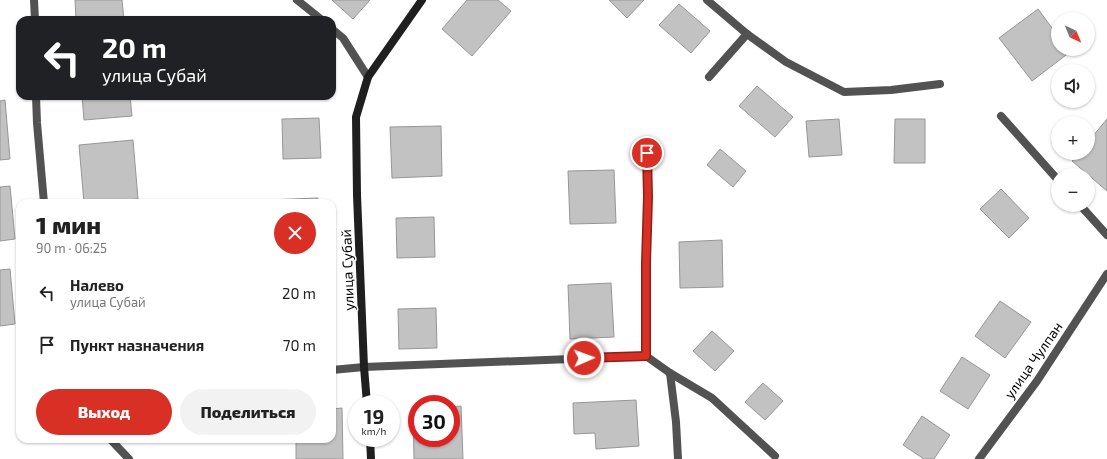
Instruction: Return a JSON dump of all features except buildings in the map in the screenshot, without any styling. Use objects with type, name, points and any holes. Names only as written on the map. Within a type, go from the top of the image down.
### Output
[{"type":"street","points":[[34,0],[35,16]]},
{"type":"street","points":[[297,0],[317,16]]},
{"type":"street","name":"улица Субай","points":[[366,395],[357,195],[356,117],[368,77],[422,0]]},
{"type":"street","points":[[707,0],[747,34],[786,62],[844,92],[891,90],[940,84]]},
{"type":"street","points":[[336,32],[344,38],[368,77]]},
{"type":"street","points":[[709,77],[747,34]]},
{"type":"street","points":[[36,100],[44,199]]},
{"type":"street","points":[[1001,116],[1051,172]]},
{"type":"street","points":[[646,356],[648,197],[647,153]]},
{"type":"street","points":[[1086,212],[1107,235]]},
{"type":"street","name":"улица Чулпан","points":[[979,459],[1037,381],[1107,274]]},
{"type":"street","points":[[336,370],[364,366],[646,356],[670,373],[712,398],[775,456]]},
{"type":"street","points":[[670,373],[676,422],[678,459]]},
{"type":"street","points":[[114,443],[129,459]]},
{"type":"street","points":[[370,447],[371,459]]},
{"type":"route","points":[[584,358],[646,356],[648,197],[647,153]]}]
